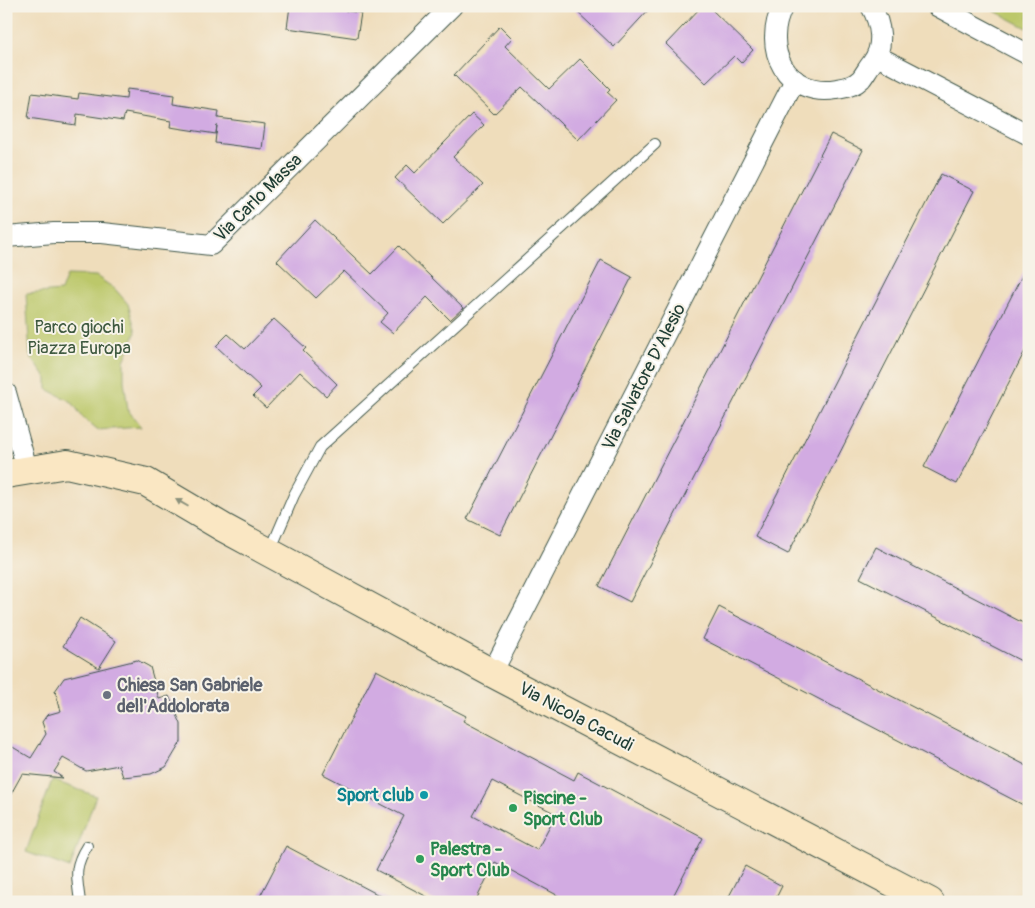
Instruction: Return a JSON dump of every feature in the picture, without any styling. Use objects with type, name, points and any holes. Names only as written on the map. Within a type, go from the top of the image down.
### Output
[{"type":"street","name":"Via Carlo Massa","points":[[6,237],[54,233],[102,233],[211,245],[452,6]]},
{"type":"street","points":[[782,6],[776,20],[773,36],[776,53],[783,68],[795,80],[811,88],[828,91],[845,88],[860,80],[877,56],[881,35],[877,18],[871,6]]},
{"type":"street","points":[[938,6],[1029,55]]},
{"type":"street","points":[[877,56],[1029,135]]},
{"type":"street","name":"Via Salvatore D'Alesio","points":[[492,674],[795,80]]},
{"type":"street","points":[[6,393],[16,472]]},
{"type":"street","name":"Via Nicola Cacudi","points":[[16,472],[67,464],[146,482],[269,553],[492,674],[930,902]]},
{"type":"lane","points":[[269,553],[294,495],[320,447],[655,144]]},
{"type":"lane","points":[[80,902],[76,872],[78,860],[87,846]]},
{"type":"green space","points":[[985,6],[1029,6],[1029,29]]},
{"type":"green space","name":"Parco giochi Piazza Europa","points":[[67,275],[96,276],[115,289],[128,304],[136,332],[124,361],[124,381],[128,410],[141,427],[97,430],[83,418],[72,402],[47,389],[47,379],[30,356],[26,294],[61,291]]},
{"type":"green space","points":[[52,780],[96,796],[70,868],[26,852]]},
{"type":"building","points":[[290,6],[315,6],[361,13],[357,38],[287,28]]},
{"type":"building","points":[[571,6],[652,6],[614,47]]},
{"type":"building","points":[[702,6],[708,6],[753,50],[741,63],[734,56],[706,83],[666,44]]},
{"type":"building","points":[[500,26],[512,38],[505,46],[549,89],[580,59],[610,89],[607,92],[616,100],[578,140],[522,87],[494,114],[454,75]]},
{"type":"building","points":[[127,89],[174,95],[173,104],[219,111],[218,118],[265,124],[262,149],[215,143],[216,134],[170,127],[171,121],[125,113],[123,121],[77,114],[76,125],[28,118],[32,93],[78,99],[79,93],[126,99]]},
{"type":"building","points":[[472,114],[484,125],[453,157],[483,185],[443,224],[395,178],[407,165],[415,173]]},
{"type":"building","points":[[831,134],[863,150],[630,602],[599,586]]},
{"type":"building","points":[[941,174],[974,191],[788,554],[755,537]]},
{"type":"building","points":[[315,220],[372,274],[399,246],[463,308],[450,320],[427,297],[393,333],[380,322],[388,313],[344,271],[316,298],[277,261]]},
{"type":"building","points":[[601,260],[632,277],[500,535],[467,519]]},
{"type":"building","points":[[1029,262],[1029,343],[957,484],[924,467]]},
{"type":"building","points":[[274,319],[306,348],[303,351],[337,384],[326,396],[300,372],[266,408],[253,396],[261,388],[216,346],[228,334],[245,349]]},
{"type":"building","points":[[876,547],[1029,626],[1029,665],[860,578]]},
{"type":"building","points":[[719,607],[1029,767],[1029,808],[703,639]]},
{"type":"building","points":[[80,618],[116,641],[99,668],[63,646]]},
{"type":"building","name":"Chiesa San Gabriele dell'Addolorata","points":[[137,660],[150,667],[159,699],[169,696],[181,724],[181,742],[166,767],[151,774],[123,777],[119,765],[86,771],[63,758],[54,772],[63,778],[22,774],[6,803],[6,743],[31,758],[46,734],[42,722],[47,715],[61,711],[55,691],[64,678]]},
{"type":"building","name":"Piscine - Sport Club","points":[[376,670],[466,716],[463,721],[574,780],[578,772],[703,838],[670,902],[570,902],[495,862],[475,902],[437,902],[376,870],[404,816],[323,774]],"holes":[[[492,781],[556,814],[537,850],[473,816]]]},
{"type":"building","points":[[286,846],[392,902],[257,902]]},
{"type":"building","points":[[745,866],[782,886],[774,902],[726,902]]},
{"type":"place","name":"Chiesa San Gabriele dell'Addolorata","points":[[107,695]]},
{"type":"place","name":"Sport club","points":[[424,795]]},
{"type":"place","name":"Piscine - Sport Club","points":[[513,808]]},
{"type":"place","name":"Palestra - Sport Club","points":[[420,859]]}]
